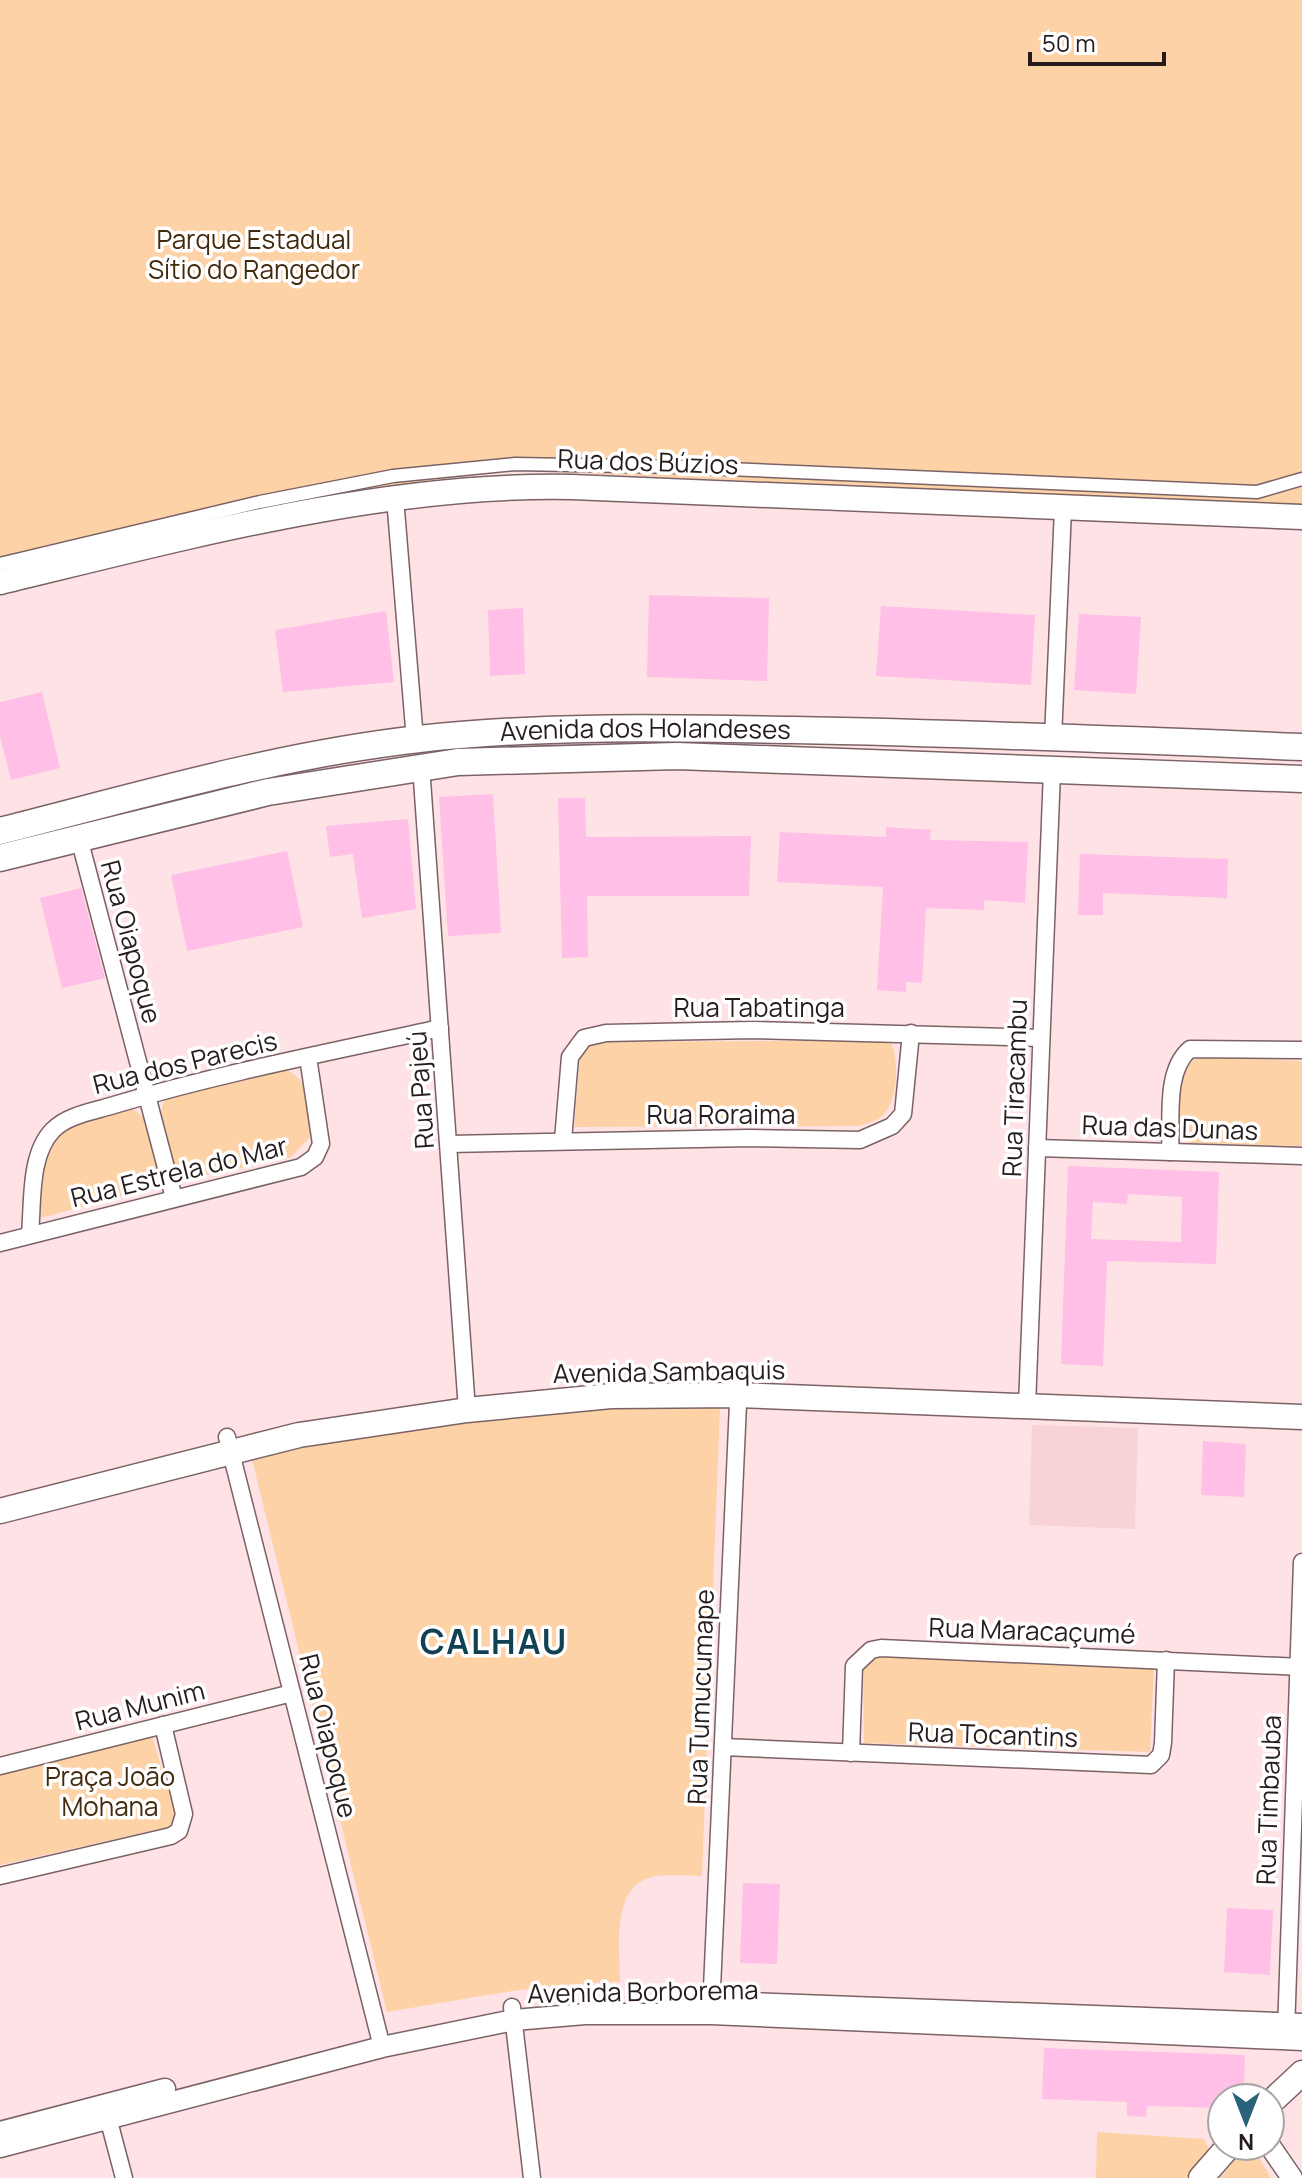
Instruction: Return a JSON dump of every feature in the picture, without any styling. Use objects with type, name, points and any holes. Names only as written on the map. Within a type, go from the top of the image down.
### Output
[{"type":"main road","name":"Rua dos Búzios","points":[[0,582],[251,525],[395,498],[524,486],[1302,517]]},
{"type":"main road","name":"Avenida dos Holandeses","points":[[0,831],[220,775],[341,750],[415,740],[574,728],[645,727],[1302,747]]},
{"type":"main road","points":[[976,768],[977,755],[987,747],[1096,748],[1116,740]]},
{"type":"main road","points":[[1147,774],[1171,768],[1255,772],[1262,764],[1261,746]]},
{"type":"main road","name":"Avenida dos Holandeses","points":[[0,858],[268,792],[421,766],[564,757],[677,756],[1302,779]]},
{"type":"main road","name":"Avenida Sambaquis","points":[[0,1511],[292,1423],[616,1385],[1027,1400],[1302,1417]]},
{"type":"main road","name":"Avenida Sambaquis","points":[[1027,1400],[1302,1403]]},
{"type":"main road","name":"Avenida Sambaquis","points":[[0,1496],[229,1444]]},
{"type":"main road","points":[[1286,2088],[1302,2073]]},
{"type":"main road","points":[[1201,2178],[1215,2162]]},
{"type":"street","points":[[0,564],[260,502],[379,479],[515,464],[681,467],[1257,492],[1283,487],[1302,479]]},
{"type":"street","points":[[395,498],[415,740]]},
{"type":"street","points":[[1053,738],[1063,509]]},
{"type":"street","name":"Rua Pajeú","points":[[421,766],[467,1404]]},
{"type":"street","name":"Rua Tiracambu","points":[[1027,1400],[1052,771]]},
{"type":"street","name":"Rua Oiapoque","points":[[79,838],[174,1198]]},
{"type":"street","name":"Rua dos Parecis","points":[[30,1234],[37,1159],[44,1140],[55,1127],[72,1118],[147,1096],[440,1028]]},
{"type":"street","name":"Rua Tabatinga","points":[[563,1140],[570,1057],[584,1038],[606,1033],[752,1030],[1041,1038]]},
{"type":"street","name":"Rua Roraima","points":[[449,1144],[563,1140],[860,1140],[878,1135],[903,1114],[911,1033]]},
{"type":"street","points":[[1170,1152],[1174,1075],[1181,1057],[1190,1049],[1302,1050]]},
{"type":"street","name":"Rua Estrela do Mar","points":[[0,1243],[301,1167],[315,1157],[321,1144],[321,1126],[308,1057]]},
{"type":"street","name":"Rua das Dunas","points":[[1037,1148],[1302,1156]]},
{"type":"street","name":"Rua Tumucumape","points":[[712,2007],[738,1388]]},
{"type":"street","name":"Rua Oiapoque","points":[[229,1444],[381,2041]]},
{"type":"street","name":"Rua Timbauba","points":[[1294,2032],[1302,1562]]},
{"type":"street","name":"Rua Maracaçumé","points":[[851,1753],[854,1666],[871,1650],[1300,1667]]},
{"type":"street","name":"Rua Tocantins","points":[[723,1747],[1151,1765],[1161,1755],[1163,1743],[1166,1660]]},
{"type":"street","name":"Rua Munim","points":[[0,1766],[292,1693]]},
{"type":"street","points":[[0,1876],[171,1836],[179,1831],[184,1814],[163,1725]]},
{"type":"street","name":"Avenida Borborema","points":[[0,2147],[107,2112],[381,2041],[585,2000],[1294,2032]]},
{"type":"street","points":[[513,2014],[532,2178]]},
{"type":"street","points":[[107,2112],[124,2178]]},
{"type":"street","name":"Avenida Borborema","points":[[0,2132],[107,2112]]},
{"type":"shaded area","points":[[1032,1425],[1138,1428],[1135,1529],[1029,1525]]},
{"type":"green space","name":"Parque Estadual Sítio do Rangedor","points":[[0,0],[1302,0],[1302,506],[510,470],[394,485],[0,570]]},
{"type":"green space","points":[[890,1040],[896,1067],[892,1099],[881,1117],[860,1126],[574,1127],[580,1056],[588,1046],[606,1042]]},
{"type":"green space","points":[[1202,1056],[1302,1061],[1302,1146],[1191,1143],[1178,1139],[1181,1076],[1187,1063]]},
{"type":"green space","points":[[284,1070],[293,1073],[303,1087],[312,1135],[291,1157],[193,1178],[177,1169],[165,1143],[161,1123],[167,1097]]},
{"type":"green space","points":[[131,1107],[147,1121],[162,1178],[153,1189],[36,1219],[49,1151],[56,1140],[81,1124]]},
{"type":"green space","points":[[610,1407],[720,1407],[702,1876],[652,1877],[639,1883],[629,1893],[620,1922],[620,1982],[532,1989],[387,2012],[252,1459],[385,1433]]},
{"type":"green space","points":[[881,1656],[1154,1669],[1150,1752],[864,1743],[863,1667]]},
{"type":"green space","name":"Praça João Mohana","points":[[151,1733],[177,1818],[172,1826],[0,1865],[0,1773]]},
{"type":"green space","points":[[1097,2132],[1204,2139],[1206,2143],[1206,2156],[1186,2178],[1096,2178]]},
{"type":"green space","points":[[1234,2162],[1262,2162],[1271,2178],[1220,2178]]},
{"type":"building","points":[[649,595],[769,598],[767,681],[647,677]]},
{"type":"building","points":[[881,606],[1035,615],[1031,685],[876,676]]},
{"type":"building","points":[[523,608],[525,674],[490,676],[488,610]]},
{"type":"building","points":[[386,611],[394,682],[283,692],[275,630]]},
{"type":"building","points":[[1079,614],[1141,617],[1136,694],[1074,690]]},
{"type":"building","points":[[42,692],[60,768],[11,780],[0,736],[0,702]]},
{"type":"building","points":[[493,794],[501,933],[448,936],[439,797]]},
{"type":"building","points":[[558,798],[585,798],[586,837],[751,836],[749,896],[587,896],[588,957],[562,958]]},
{"type":"building","points":[[408,819],[416,909],[362,918],[353,854],[330,857],[326,826]]},
{"type":"building","points":[[886,827],[931,830],[930,840],[1028,842],[1025,903],[984,900],[984,910],[926,908],[922,983],[906,982],[906,992],[877,990],[883,887],[777,882],[780,832],[886,837]]},
{"type":"building","points":[[287,851],[303,927],[187,951],[171,875]]},
{"type":"building","points":[[1080,854],[1228,859],[1227,898],[1103,893],[1103,915],[1078,915]]},
{"type":"building","points":[[81,888],[105,978],[62,988],[40,898]]},
{"type":"building","points":[[1068,1166],[1219,1172],[1216,1264],[1107,1261],[1103,1366],[1061,1364]],"holes":[[[1128,1194],[1182,1197],[1181,1242],[1091,1239],[1093,1202],[1127,1204]]]},
{"type":"building","points":[[1203,1441],[1246,1444],[1244,1497],[1201,1495]]},
{"type":"building","points":[[743,1883],[780,1884],[777,1964],[740,1963]]},
{"type":"building","points":[[1227,1908],[1273,1910],[1270,1975],[1224,1972]]},
{"type":"building","points":[[1044,2048],[1245,2055],[1244,2082],[1206,2082],[1206,2108],[1147,2106],[1146,2117],[1127,2116],[1127,2102],[1042,2099]]},
{"type":"district","name":"CALHAU","points":[[494,1642]]}]
